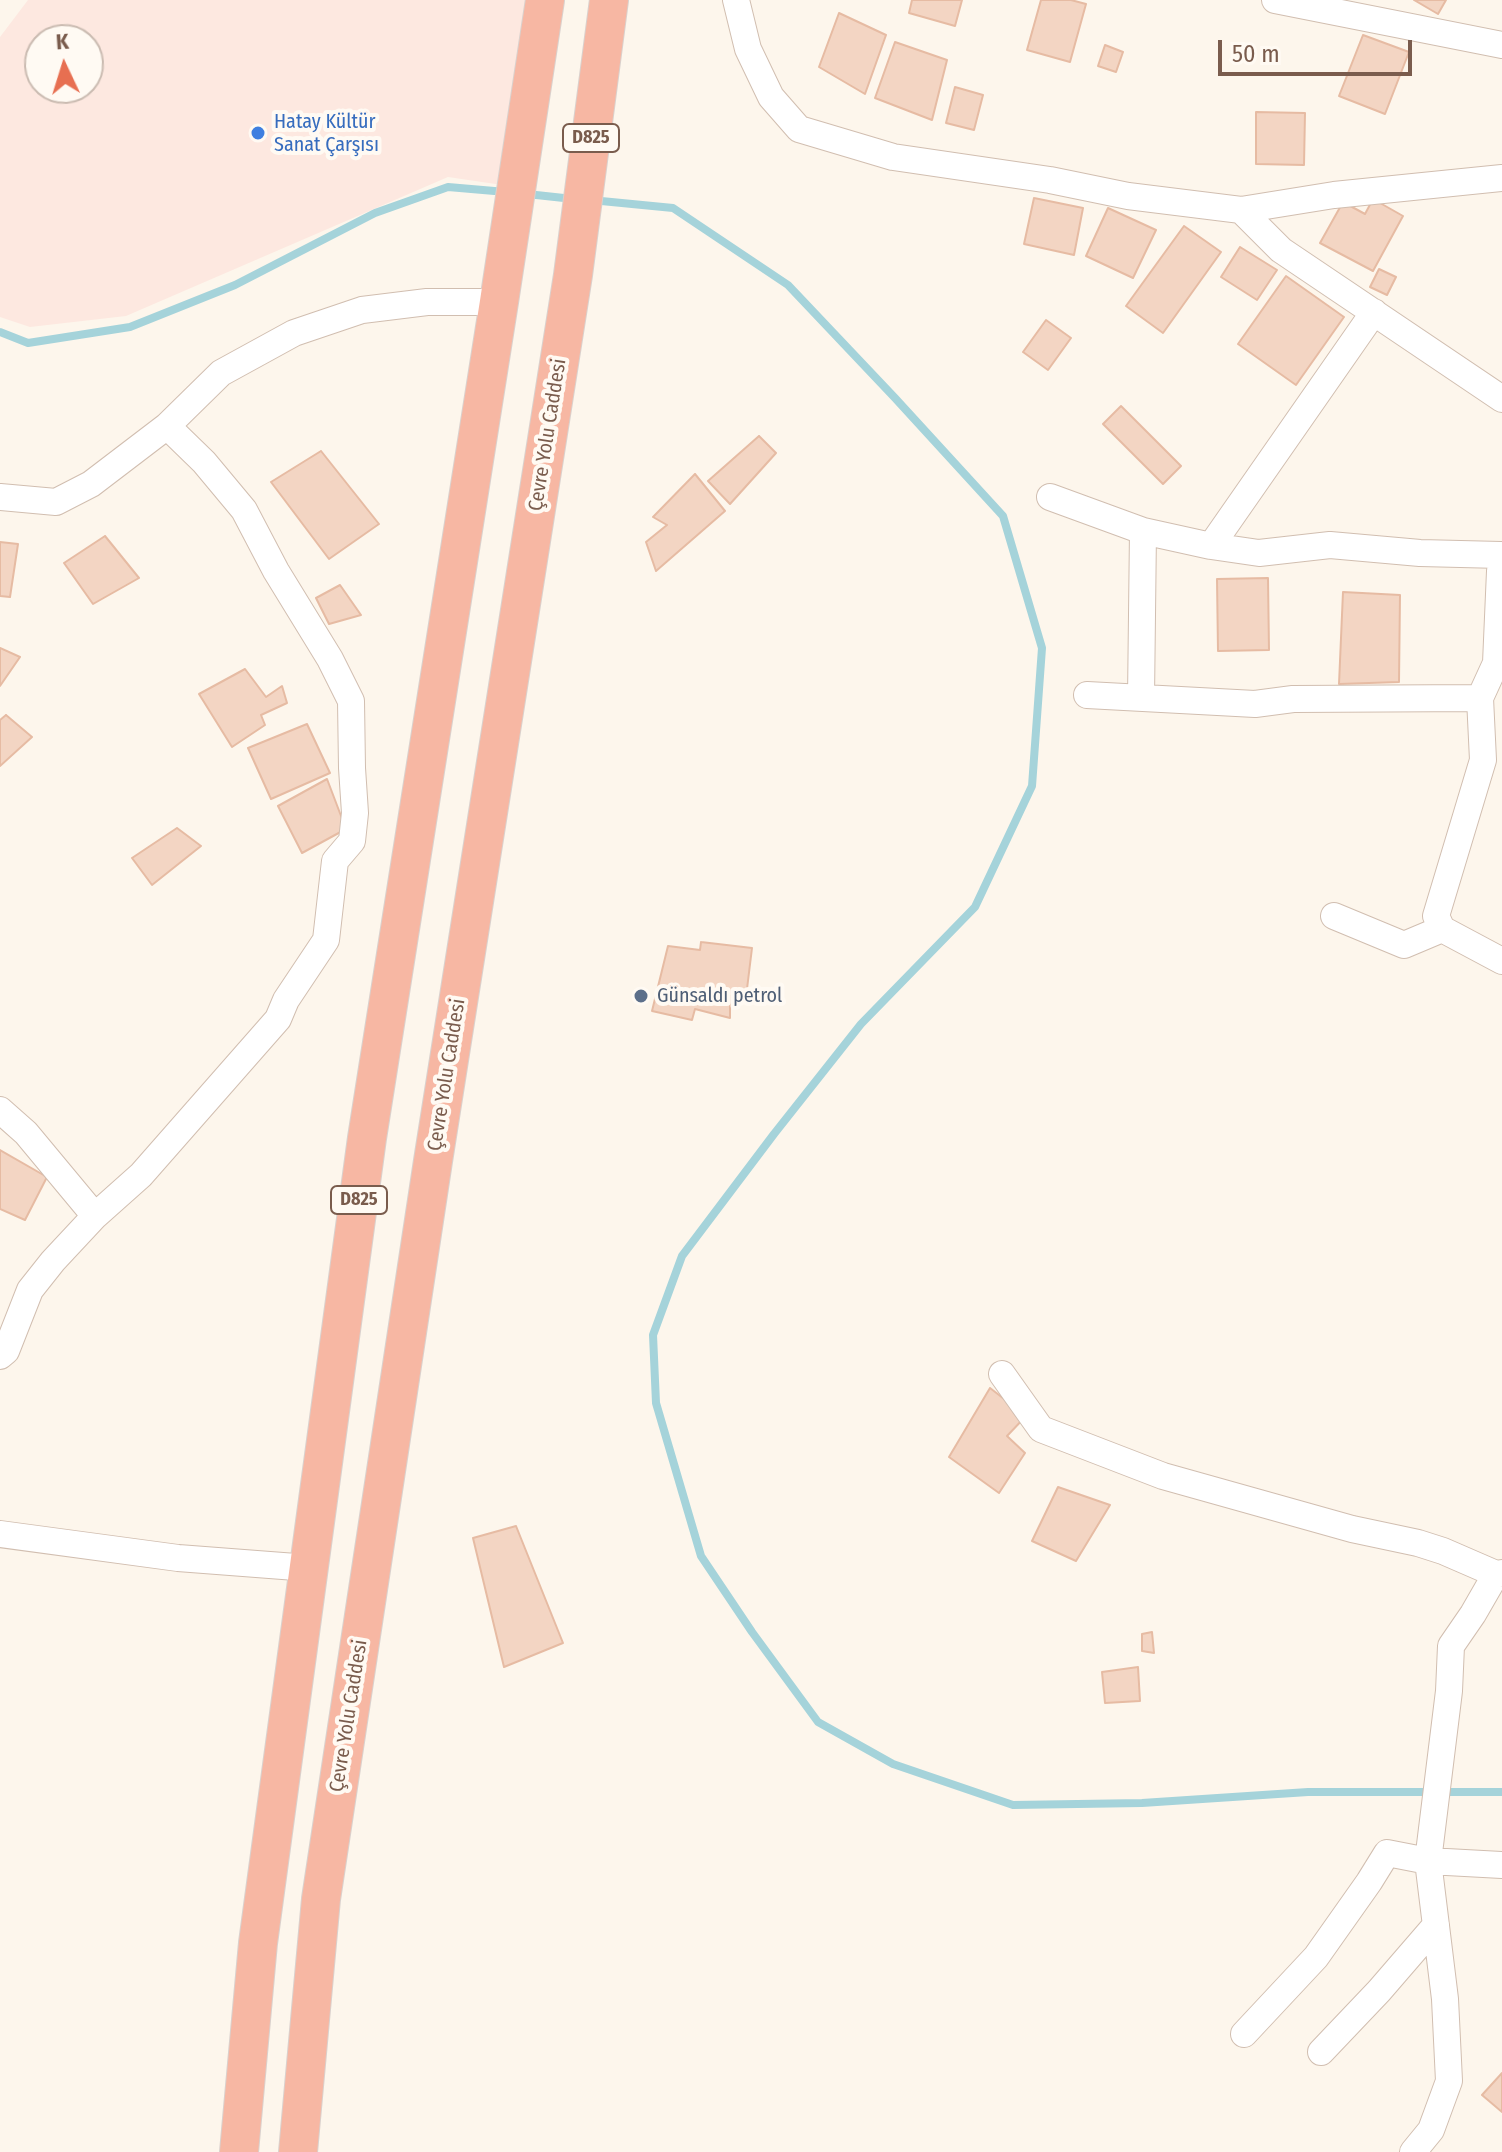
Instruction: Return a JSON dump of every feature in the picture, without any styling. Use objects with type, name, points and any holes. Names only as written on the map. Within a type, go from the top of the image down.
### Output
[{"type":"highway","name":"D825","points":[[239,2152],[258,1943],[367,1138],[545,0]]},
{"type":"highway","name":"Çevre Yolu Caddesi","points":[[298,2152],[323,1884],[573,275],[609,0]]},
{"type":"street","points":[[736,0],[748,49],[771,97],[799,129],[893,157],[1050,180],[1128,196],[1241,210],[1334,195],[1502,178]]},
{"type":"street","points":[[1275,0],[1502,45]]},
{"type":"street","points":[[1241,210],[1281,250],[1502,399]]},
{"type":"street","points":[[0,497],[56,502],[91,484],[167,426],[221,373],[294,333],[362,310],[427,302],[499,302]]},
{"type":"street","points":[[1211,546],[1374,312]]},
{"type":"street","points":[[0,1356],[6,1351],[30,1290],[53,1261],[95,1216],[141,1175],[278,1019],[286,1000],[326,940],[335,861],[352,841],[355,813],[351,701],[244,510],[204,462],[167,426]]},
{"type":"street","points":[[1050,497],[1143,531],[1211,546],[1259,553],[1330,545],[1420,553],[1501,565]]},
{"type":"street","points":[[1141,698],[1143,531]]},
{"type":"street","points":[[1502,532],[1496,663],[1480,698],[1483,760],[1436,916],[1442,929],[1502,961]]},
{"type":"street","points":[[1087,695],[1255,704],[1308,699],[1480,698]]},
{"type":"street","points":[[1334,916],[1404,945],[1442,929]]},
{"type":"street","points":[[0,1110],[26,1133],[95,1216]]},
{"type":"street","points":[[1002,1374],[1041,1429],[1163,1476],[1352,1529],[1418,1543],[1499,1574],[1451,1646],[1449,1691],[1428,1861],[1445,1999],[1449,2081],[1431,2130],[1413,2152]]},
{"type":"street","points":[[0,1534],[178,1558],[309,1568]]},
{"type":"street","points":[[1244,2034],[1316,1957],[1387,1853],[1428,1861],[1502,1865]]},
{"type":"street","points":[[1321,2052],[1436,1925]]},
{"type":"shaded area","name":"Hatay Kültür Sanat Çarşısı","points":[[28,0],[535,0],[509,186],[448,177],[126,316],[30,327],[0,317],[0,37]]},
{"type":"building","points":[[912,0],[962,0],[955,26],[909,13]]},
{"type":"building","points":[[1041,0],[1071,0],[1086,4],[1070,62],[1027,50]]},
{"type":"building","points":[[1414,0],[1446,0],[1438,14]]},
{"type":"building","points":[[839,13],[886,35],[865,94],[819,67]]},
{"type":"building","points":[[1363,35],[1409,52],[1385,114],[1339,96]]},
{"type":"building","points":[[895,42],[947,60],[932,120],[875,98]]},
{"type":"building","points":[[1105,45],[1123,52],[1116,72],[1098,66]]},
{"type":"building","points":[[955,87],[983,95],[974,130],[946,123]]},
{"type":"building","points":[[1256,112],[1305,113],[1304,165],[1256,164]]},
{"type":"building","points":[[1034,198],[1083,208],[1074,255],[1024,244]]},
{"type":"building","points":[[1373,199],[1403,216],[1373,271],[1320,243],[1343,202],[1365,214]]},
{"type":"building","points":[[1108,208],[1156,230],[1133,278],[1086,256]]},
{"type":"building","points":[[1184,226],[1221,252],[1163,333],[1126,306]]},
{"type":"building","points":[[1240,247],[1277,270],[1257,300],[1221,277]]},
{"type":"building","points":[[1379,269],[1396,277],[1387,295],[1370,287]]},
{"type":"building","points":[[1286,276],[1344,317],[1296,385],[1238,344]]},
{"type":"building","points":[[1046,320],[1071,338],[1048,370],[1023,352]]},
{"type":"building","points":[[1121,406],[1181,466],[1163,484],[1103,424]]},
{"type":"building","points":[[759,436],[776,453],[730,504],[708,481]]},
{"type":"building","points":[[321,451],[379,524],[329,559],[271,482]]},
{"type":"building","points":[[695,474],[725,511],[656,571],[646,542],[667,525],[653,517]]},
{"type":"building","points":[[105,536],[139,578],[93,604],[64,563]]},
{"type":"building","points":[[0,542],[18,544],[10,597],[0,596]]},
{"type":"building","points":[[1268,578],[1269,650],[1218,651],[1217,579]]},
{"type":"building","points":[[340,585],[361,615],[329,624],[316,598]]},
{"type":"building","points":[[1343,592],[1400,595],[1399,682],[1339,684]]},
{"type":"building","points":[[0,648],[20,657],[0,686]]},
{"type":"building","points":[[245,669],[266,697],[282,686],[287,703],[261,715],[265,725],[232,747],[199,694]]},
{"type":"building","points":[[6,715],[32,737],[0,766],[0,720]]},
{"type":"building","points":[[307,724],[330,773],[271,799],[248,748]]},
{"type":"building","points":[[327,779],[346,829],[302,853],[278,806]]},
{"type":"building","points":[[177,828],[201,846],[152,885],[132,858]]},
{"type":"building","points":[[701,942],[752,948],[746,997],[730,996],[730,1018],[695,1009],[692,1020],[652,1011],[668,946],[700,950]]},
{"type":"building","points":[[0,1150],[47,1177],[25,1220],[0,1209]]},
{"type":"building","points":[[990,1388],[1026,1416],[1007,1436],[1025,1453],[999,1493],[949,1457]]},
{"type":"building","points":[[1058,1487],[1110,1505],[1076,1561],[1032,1541]]},
{"type":"building","points":[[516,1526],[563,1643],[504,1667],[473,1538]]},
{"type":"building","points":[[1152,1632],[1154,1653],[1142,1651],[1142,1634]]},
{"type":"building","points":[[1138,1667],[1140,1701],[1105,1703],[1102,1672]]},
{"type":"building","points":[[1502,2073],[1502,2112],[1482,2095]]},
{"type":"waterway","points":[[0,332],[28,343],[130,327],[235,285],[375,213],[448,187],[506,192]]},
{"type":"waterway","points":[[527,194],[573,199]]},
{"type":"waterway","points":[[591,200],[673,208],[788,285],[1003,516],[1042,648],[1032,786],[975,907],[861,1024],[682,1256],[653,1335],[656,1403],[701,1556],[818,1722],[893,1764],[1013,1805],[1142,1803],[1308,1792],[1502,1792]]},
{"type":"place","name":"Hatay Kültür Sanat Çarşısı","points":[[258,133]]},
{"type":"place","name":"Günsaldı petrol","points":[[641,996]]}]
